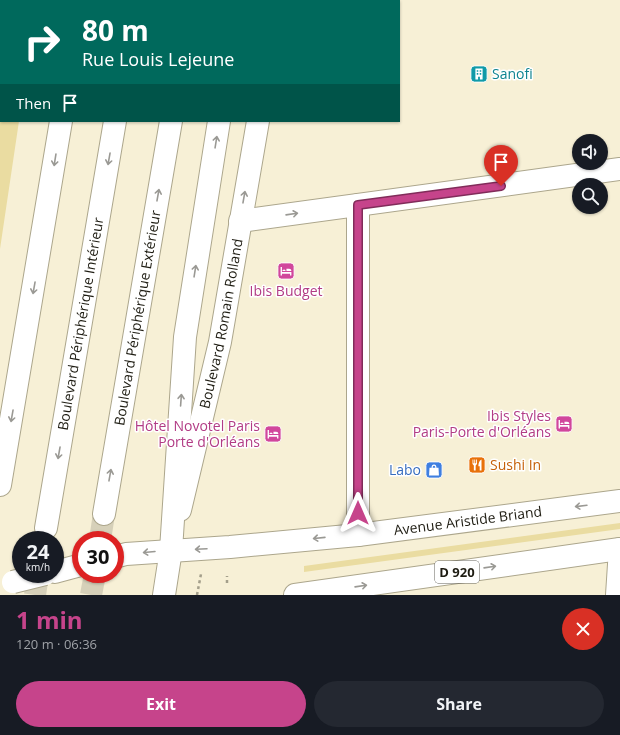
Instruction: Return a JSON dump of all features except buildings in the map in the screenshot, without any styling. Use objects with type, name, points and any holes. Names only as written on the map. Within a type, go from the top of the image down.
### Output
[{"type":"main road","points":[[0,485],[62,122]]},
{"type":"main road","name":"Boulevard Périphérique Intérieur","points":[[46,528],[115,122]]},
{"type":"main road","name":"Boulevard Périphérique Extérieur","points":[[104,514],[171,122]]},
{"type":"main road","points":[[171,550],[185,336],[219,122]]},
{"type":"main road","name":"Boulevard Romain Rolland","points":[[164,595],[171,550],[220,342],[258,122]]},
{"type":"main road","points":[[240,221],[620,169]]},
{"type":"main road","points":[[358,205],[358,535]]},
{"type":"main road","name":"Avenue Aristide Briand","points":[[124,556],[171,550],[230,547],[358,535],[620,501]]},
{"type":"main road","points":[[617,595],[620,549]]},
{"type":"main road","name":"D 920","points":[[295,595],[620,549]]},
{"type":"path","points":[[226,583],[227,576]]},
{"type":"shaded area","points":[[0,122],[19,122],[0,249]]},
{"type":"shaded area","points":[[620,523],[620,529],[304,572],[304,566]]},
{"type":"tunnel","points":[[101,531],[104,514]]},
{"type":"tunnel","points":[[35,595],[37,583]]},
{"type":"tunnel","points":[[91,595],[93,583]]},
{"type":"place","name":"Sanofi","points":[[479,74]]},
{"type":"place","name":"Ibis Budget","points":[[286,271]]},
{"type":"place","name":"Ibis Styles Paris-Porte d'Orléans","points":[[564,424]]},
{"type":"place","name":"Hôtel Novotel Paris Porte d'Orléans","points":[[273,434]]},
{"type":"place","name":"Sushi In","points":[[477,465]]},
{"type":"place","name":"Labo","points":[[434,470]]},
{"type":"route","points":[[358,513],[358,205],[501,186]]}]
